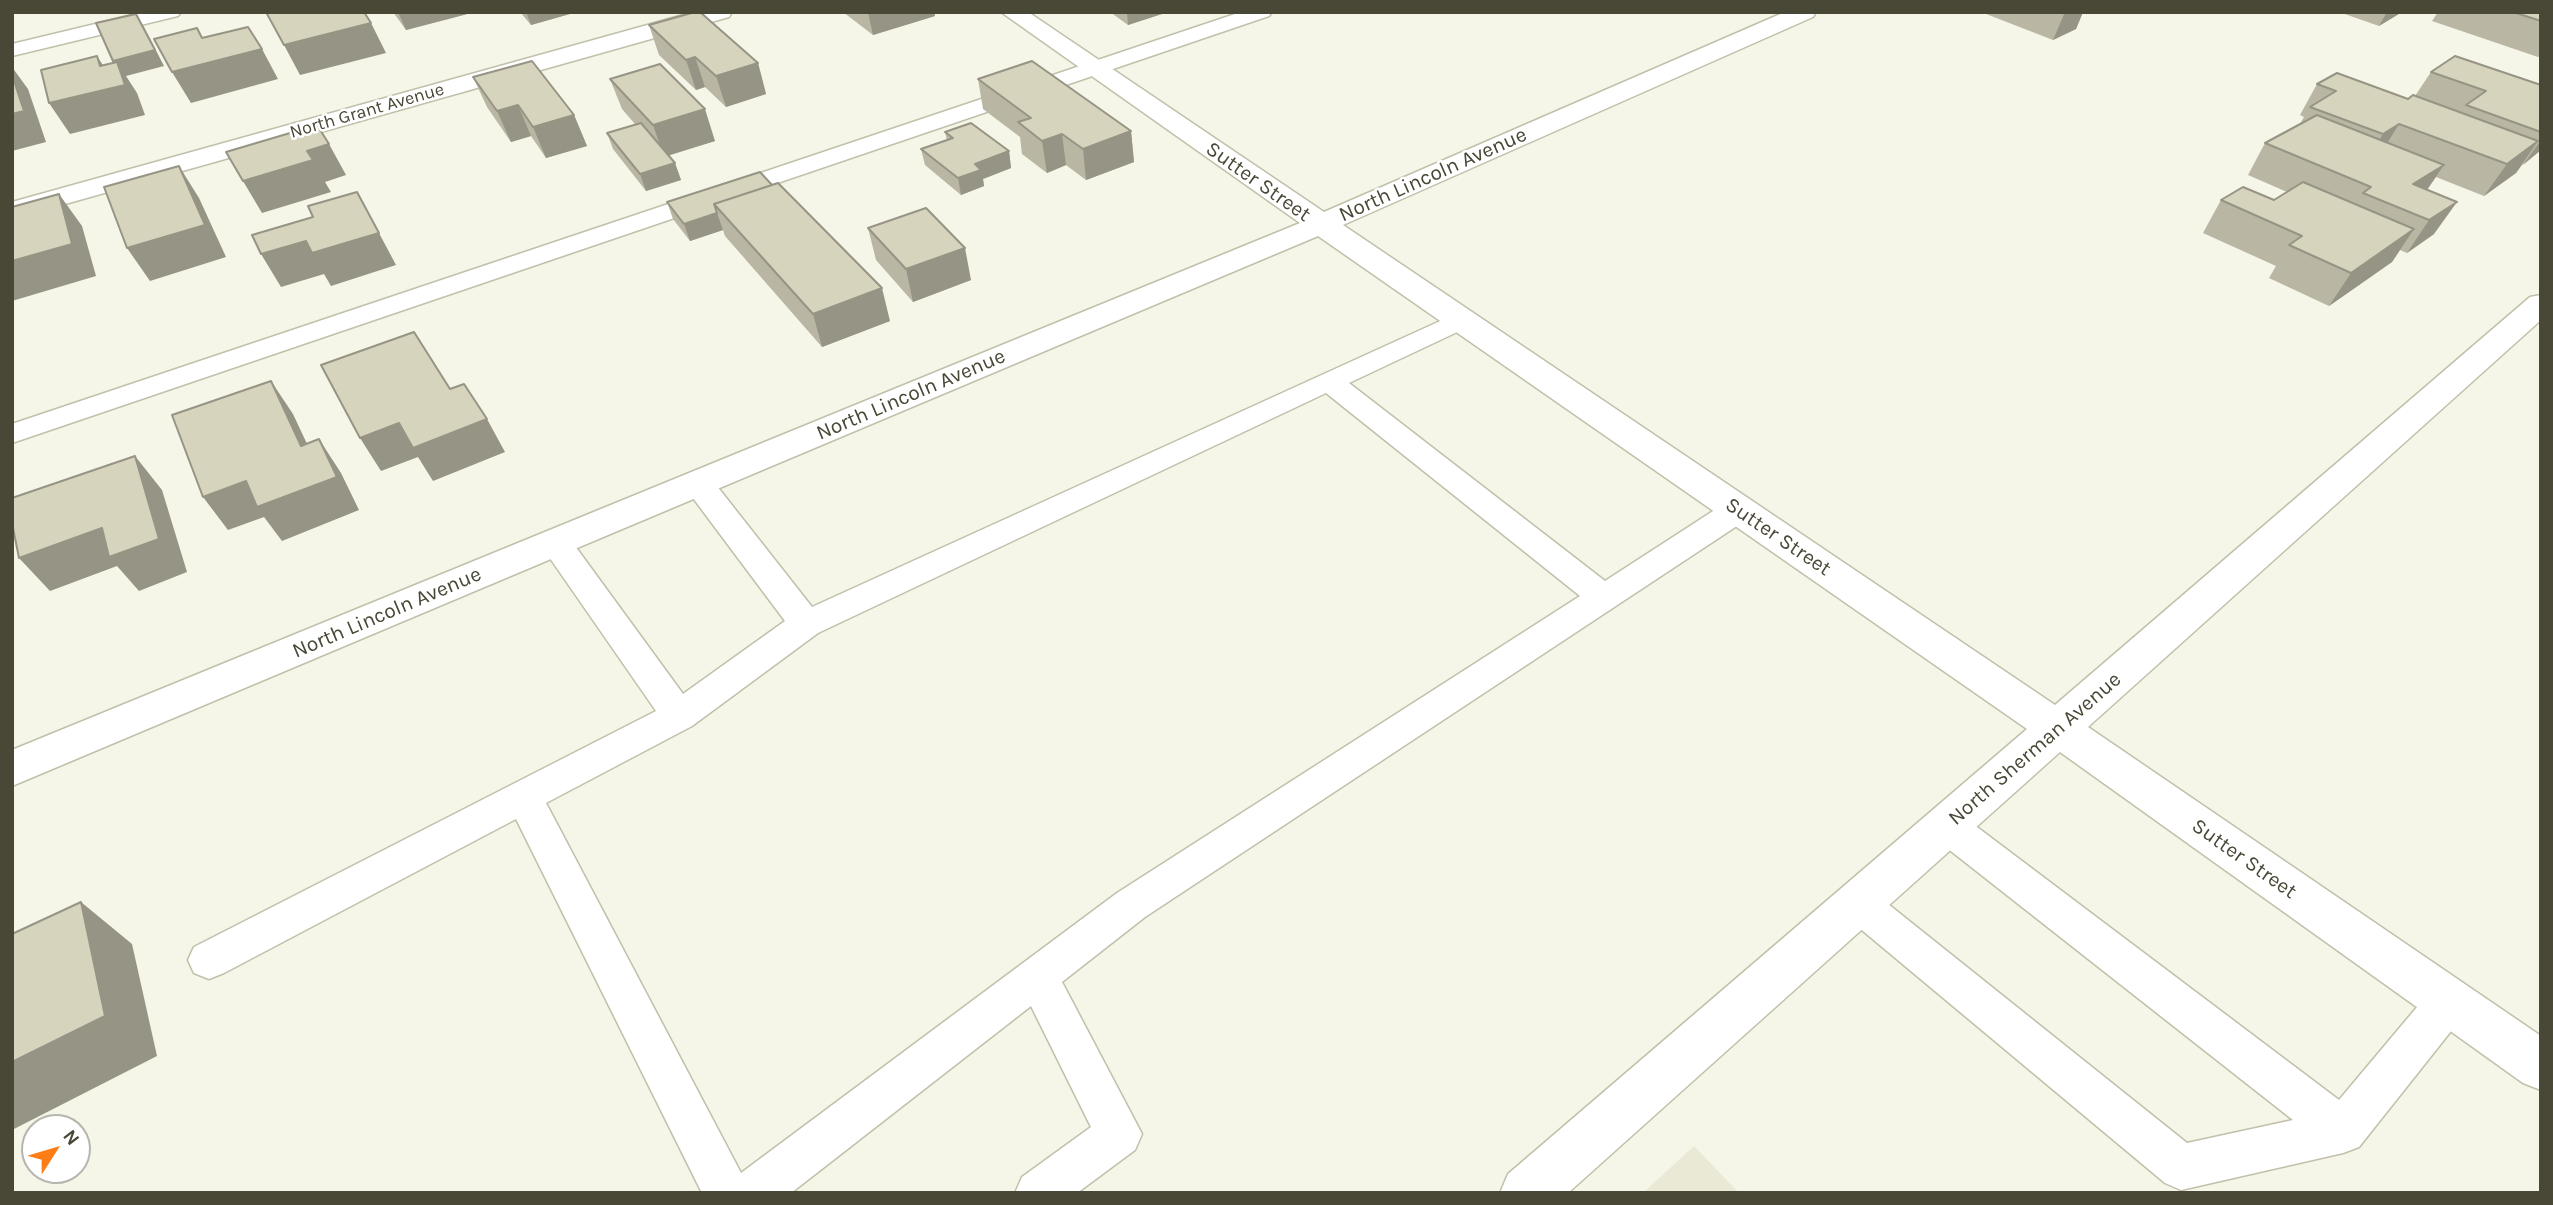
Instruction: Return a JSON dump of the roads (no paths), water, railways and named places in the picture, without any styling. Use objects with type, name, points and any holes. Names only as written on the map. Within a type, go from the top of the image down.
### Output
[{"type":"street","name":"North Grant Avenue","points":[[12,211],[721,12]]},
{"type":"street","name":"Sutter Street","points":[[1012,12],[1319,225],[2059,729],[2541,1066]]},
{"type":"street","name":"North Lincoln Avenue","points":[[12,769],[1319,225],[1805,12]]},
{"type":"street","name":"North Sherman Avenue","points":[[1527,1193],[2541,304]]},
{"type":"lane","points":[[12,50],[171,12]]},
{"type":"lane","points":[[12,434],[1262,12]]},
{"type":"lane","points":[[209,960],[679,716],[806,624],[1460,320]]},
{"type":"lane","points":[[1329,380],[1603,597]]},
{"type":"lane","points":[[698,483],[806,624]]},
{"type":"lane","points":[[753,1193],[1130,905],[1738,510]]},
{"type":"lane","points":[[556,543],[679,716]]},
{"type":"lane","points":[[524,797],[727,1193]]},
{"type":"lane","points":[[1947,826],[2343,1131]]},
{"type":"lane","points":[[1859,904],[2181,1167],[2343,1131],[2448,1002]]},
{"type":"lane","points":[[1037,975],[1119,1134],[1038,1193]]}]
